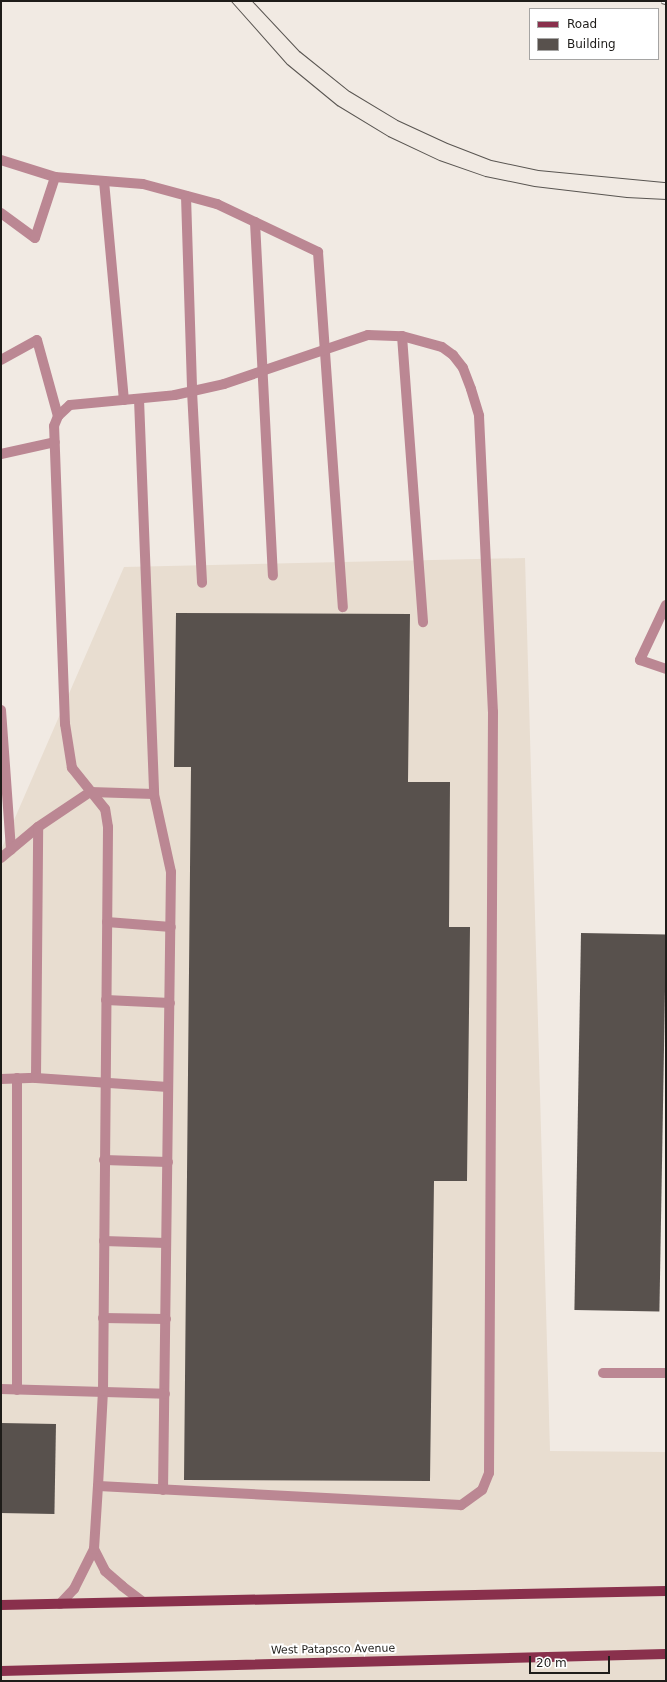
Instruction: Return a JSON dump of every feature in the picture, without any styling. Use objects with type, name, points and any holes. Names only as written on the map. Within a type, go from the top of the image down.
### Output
[{"type":"main road","points":[[1,1605],[666,1590]]},
{"type":"main road","name":"West Patapsco Avenue","points":[[1,1671],[666,1654]]},
{"type":"lane","points":[[1,160],[55,177],[143,184],[217,204],[318,252],[344,607]]},
{"type":"lane","points":[[1,213],[35,238],[55,177]]},
{"type":"lane","points":[[104,181],[124,400]]},
{"type":"lane","points":[[186,196],[192,391],[202,583]]},
{"type":"lane","points":[[255,222],[272,576]]},
{"type":"lane","points":[[60,1604],[74,1589],[94,1549],[98,1486],[103,1391],[104,1083],[108,827],[105,809],[72,768],[65,724],[54,426],[58,416],[70,405],[175,395],[224,384],[326,348],[368,335],[402,336],[442,347],[453,355],[463,368],[479,416],[494,712],[489,1473],[482,1490],[461,1505],[98,1486]]},
{"type":"lane","points":[[402,336],[424,622]]},
{"type":"lane","points":[[1,360],[37,340],[58,416]]},
{"type":"lane","points":[[139,399],[154,794],[171,872],[163,1490]]},
{"type":"lane","points":[[1,454],[55,442]]},
{"type":"lane","points":[[666,605],[640,660],[666,669]]},
{"type":"lane","points":[[1,710],[11,850]]},
{"type":"lane","points":[[1,858],[38,827],[90,792],[154,794]]},
{"type":"lane","points":[[36,1078],[38,827]]},
{"type":"lane","points":[[107,922],[171,927]]},
{"type":"lane","points":[[106,1000],[170,1003]]},
{"type":"lane","points":[[16,1078],[18,1390]]},
{"type":"lane","points":[[1,1079],[36,1078],[168,1087]]},
{"type":"lane","points":[[104,1160],[168,1162]]},
{"type":"lane","points":[[104,1241],[166,1243]]},
{"type":"lane","points":[[103,1318],[166,1319]]},
{"type":"lane","points":[[603,1373],[666,1373]]},
{"type":"lane","points":[[1,1389],[164,1394]]},
{"type":"lane","points":[[94,1549],[105,1570],[122,1586],[143,1602]]},
{"type":"shaded area","points":[[525,558],[550,1451],[666,1452],[666,1681],[1,1681],[1,850],[124,567]]},
{"type":"building","points":[[176,613],[410,614],[408,782],[450,782],[449,927],[470,927],[467,1181],[434,1181],[430,1481],[184,1480],[191,767],[174,767]]},
{"type":"building","points":[[581,933],[666,934],[659,1311],[574,1310]]},
{"type":"building","points":[[1,1423],[56,1424],[54,1514],[1,1513]]},
{"type":"tram line","points":[[231,1],[287,64],[337,105],[388,136],[439,160],[485,176],[534,186],[626,197],[666,199]]},
{"type":"tram line","points":[[252,1],[299,51],[349,91],[397,120],[447,143],[491,160],[538,170],[666,182]]},
{"type":"railway","points":[[662,1],[666,2]]}]
